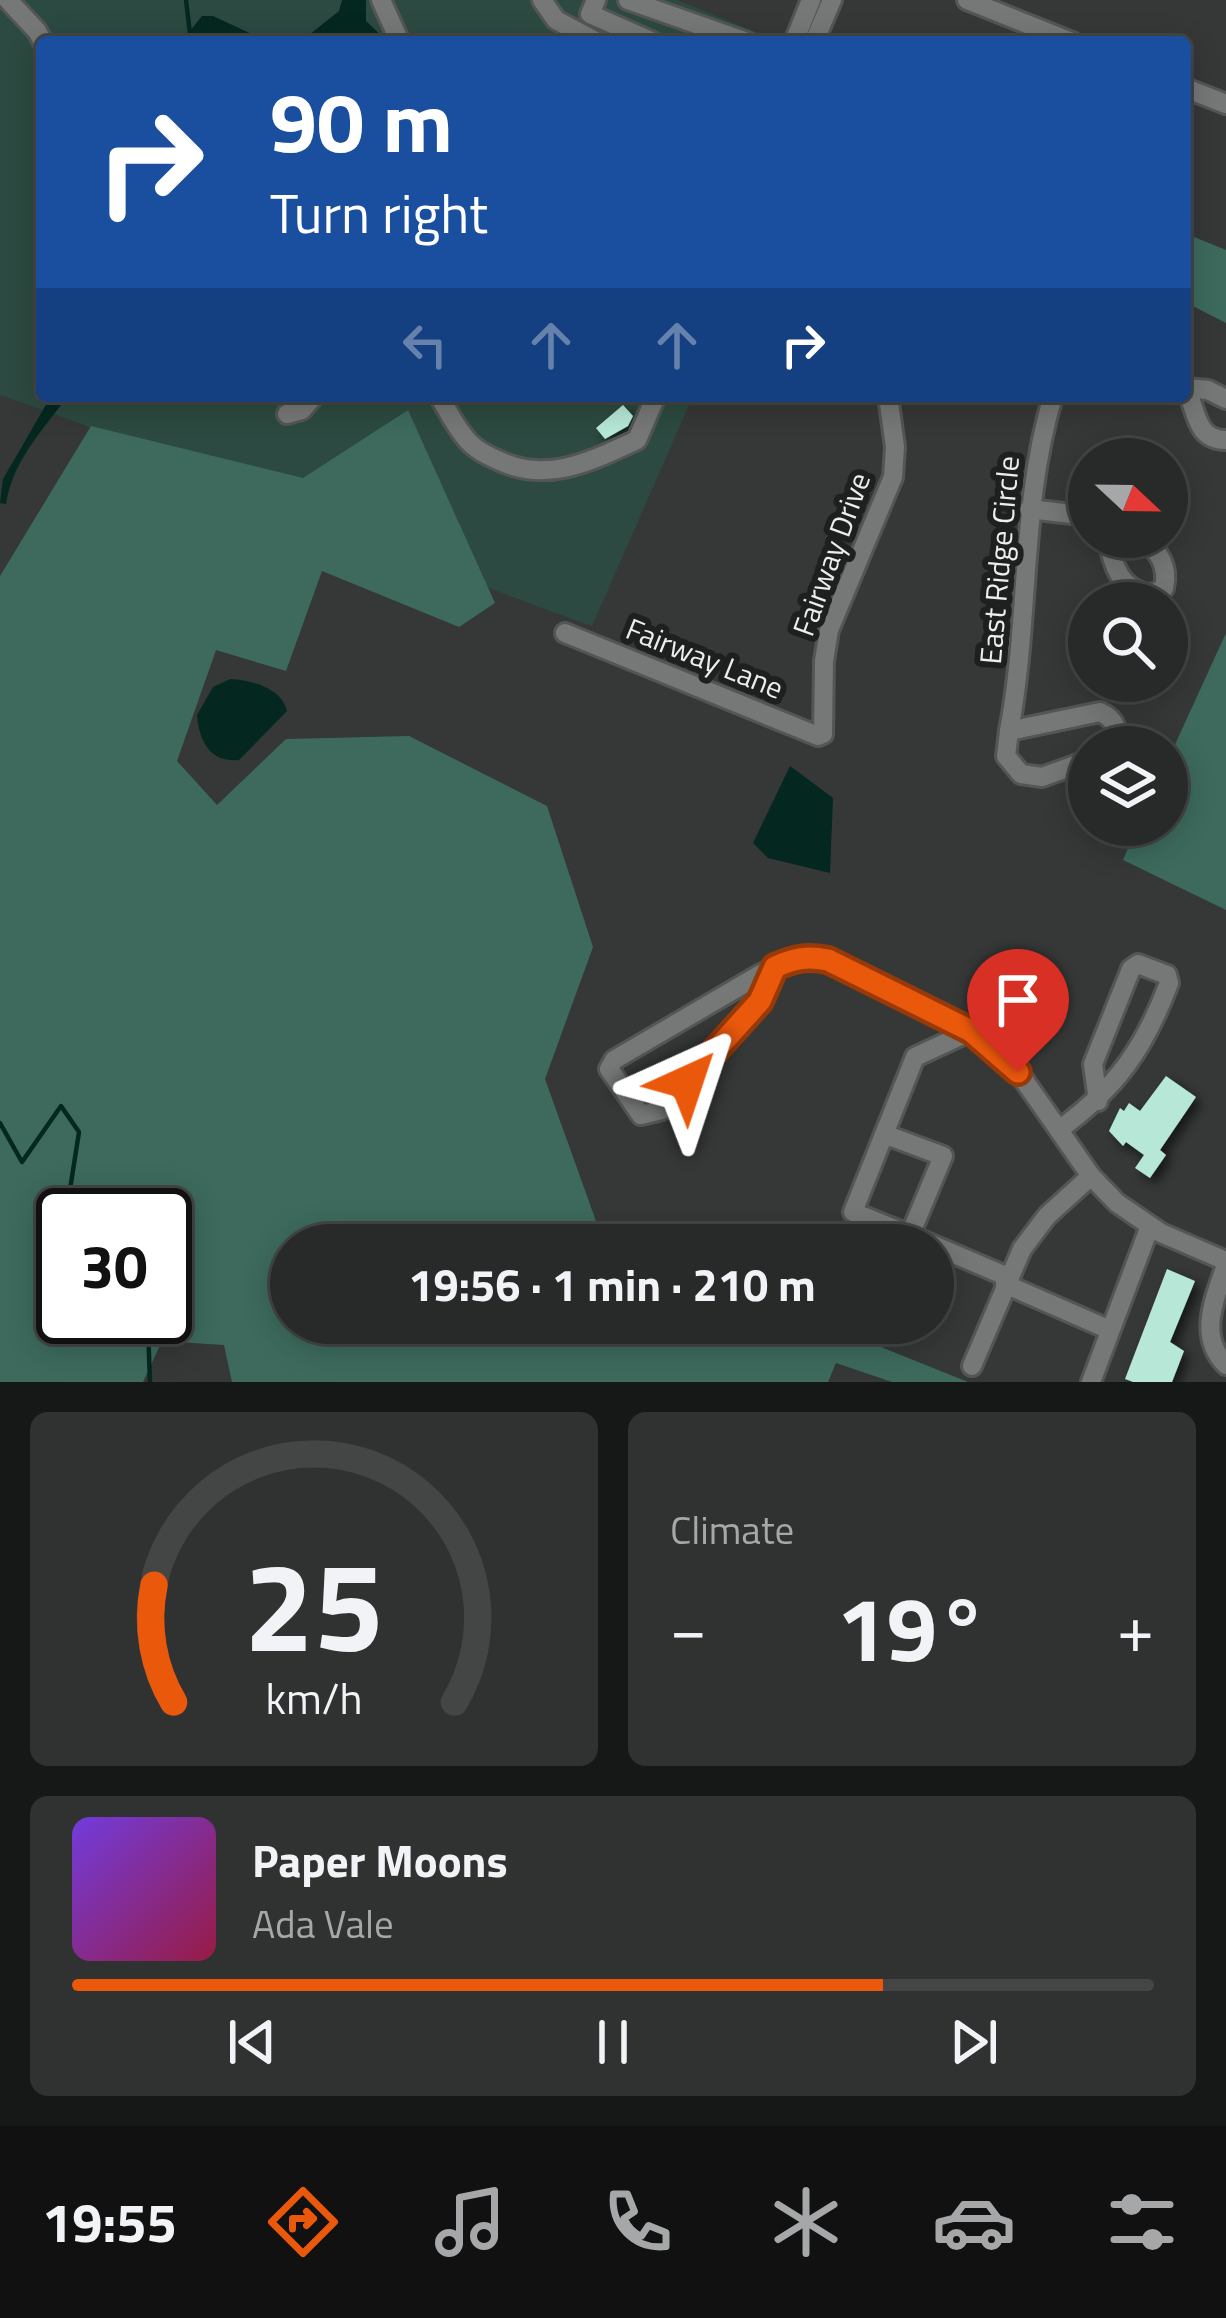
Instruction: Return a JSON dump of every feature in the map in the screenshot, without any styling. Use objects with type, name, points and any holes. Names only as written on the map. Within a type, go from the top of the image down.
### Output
[{"type":"street","points":[[8,0],[40,36]]},
{"type":"street","points":[[381,0],[397,36]]},
{"type":"street","points":[[542,0],[556,20],[586,36]]},
{"type":"street","points":[[596,0],[590,14],[640,36]]},
{"type":"street","points":[[628,0],[730,36]]},
{"type":"street","points":[[807,35],[811,0]]},
{"type":"street","points":[[807,35],[832,0]]},
{"type":"street","points":[[979,2],[1058,36]]},
{"type":"street","points":[[1191,90],[1226,104]]},
{"type":"street","points":[[1191,388],[1217,392],[1226,399]]},
{"type":"street","points":[[1191,400],[1203,432],[1215,440],[1226,440]]},
{"type":"street","points":[[287,414],[302,410],[309,402]]},
{"type":"street","points":[[443,402],[466,440],[485,455],[520,470],[549,470],[574,468],[637,440],[653,402]]},
{"type":"street","name":"Fairway Drive","points":[[823,734],[829,630],[893,477],[896,447],[889,402]]},
{"type":"street","name":"East Ridge Circle","points":[[1009,731],[1023,645],[1029,509],[1052,402]]},
{"type":"street","points":[[1029,509],[1068,514]]},
{"type":"street","points":[[1114,558],[1118,575],[1132,590],[1151,595],[1164,587],[1166,572],[1160,558]]},
{"type":"street","name":"Fairway Lane","points":[[566,633],[818,736],[823,734]]},
{"type":"street","points":[[1068,768],[1042,778],[1021,774],[1006,756],[1009,731],[1100,712],[1116,726]]},
{"type":"street","points":[[775,967],[760,1001],[662,1109],[641,1115],[609,1070],[614,1060],[775,967],[796,958],[828,960],[971,1031],[1018,1072],[1091,1175],[1117,1203],[1150,1226],[1226,1263],[1209,1316],[1218,1357],[1226,1365]]},
{"type":"street","points":[[1060,1129],[1098,1102],[1135,1057],[1154,1024],[1169,982],[1167,975],[1138,964],[1131,969],[1093,1064],[1098,1102]]},
{"type":"street","points":[[883,1224],[853,1212],[915,1057],[971,1031]]},
{"type":"street","points":[[884,1134],[943,1156],[915,1224]]},
{"type":"street","points":[[972,1366],[1022,1249],[1047,1216],[1091,1175]]},
{"type":"street","points":[[1090,1382],[1150,1226]]},
{"type":"street","points":[[954,1256],[1110,1330]]},
{"type":"shaded area","points":[[0,0],[677,0],[766,36],[36,36],[36,402],[690,402],[592,626],[0,395]]},
{"type":"shaded area","points":[[342,0],[366,0],[366,21],[382,36],[308,36],[339,11]]},
{"type":"shaded area","points":[[202,16],[213,16],[256,36],[186,36]]},
{"type":"shaded area","points":[[1194,237],[1226,250],[1226,323],[1191,305]]},
{"type":"shaded area","points":[[48,402],[63,402],[22,459],[6,504],[0,503],[3,479]]},
{"type":"shaded area","points":[[408,410],[495,603],[459,627],[322,571],[286,671],[216,650],[177,761],[217,805],[286,739],[409,736],[547,806],[593,947],[545,1079],[597,1224],[270,1224],[270,1344],[873,1344],[968,1382],[892,1382],[836,1363],[828,1382],[232,1382],[224,1345],[192,1343],[192,1188],[36,1188],[36,1344],[161,1344],[143,1382],[0,1382],[0,576],[91,426],[303,478]]},
{"type":"shaded area","points":[[1226,633],[1226,910],[1123,860],[1129,846],[1188,846],[1188,726],[1183,726]]},
{"type":"shaded area","points":[[230,679],[272,691],[287,711],[239,760],[213,754],[200,733],[197,715],[213,687]]},
{"type":"shaded area","points":[[790,766],[833,798],[830,873],[768,858],[753,843]]},
{"type":"building","points":[[623,405],[633,416],[628,426],[605,439],[596,428]]},
{"type":"building","points":[[1166,1076],[1196,1097],[1160,1150],[1166,1155],[1150,1178],[1135,1168],[1144,1155],[1126,1142],[1123,1146],[1109,1131],[1120,1108],[1124,1111],[1129,1103],[1140,1111]]},
{"type":"building","points":[[1167,1269],[1195,1281],[1170,1342],[1184,1351],[1172,1382],[1133,1382],[1125,1379]]},
{"type":"waterway","points":[[186,0],[190,36]]},
{"type":"waterway","points":[[0,1123],[22,1162],[61,1106],[79,1132],[70,1188]]},
{"type":"waterway","points":[[149,1344],[150,1382]]},
{"type":"route","points":[[687,1082],[760,1001],[775,967],[811,957],[828,960],[971,1031],[1018,1072]]}]
